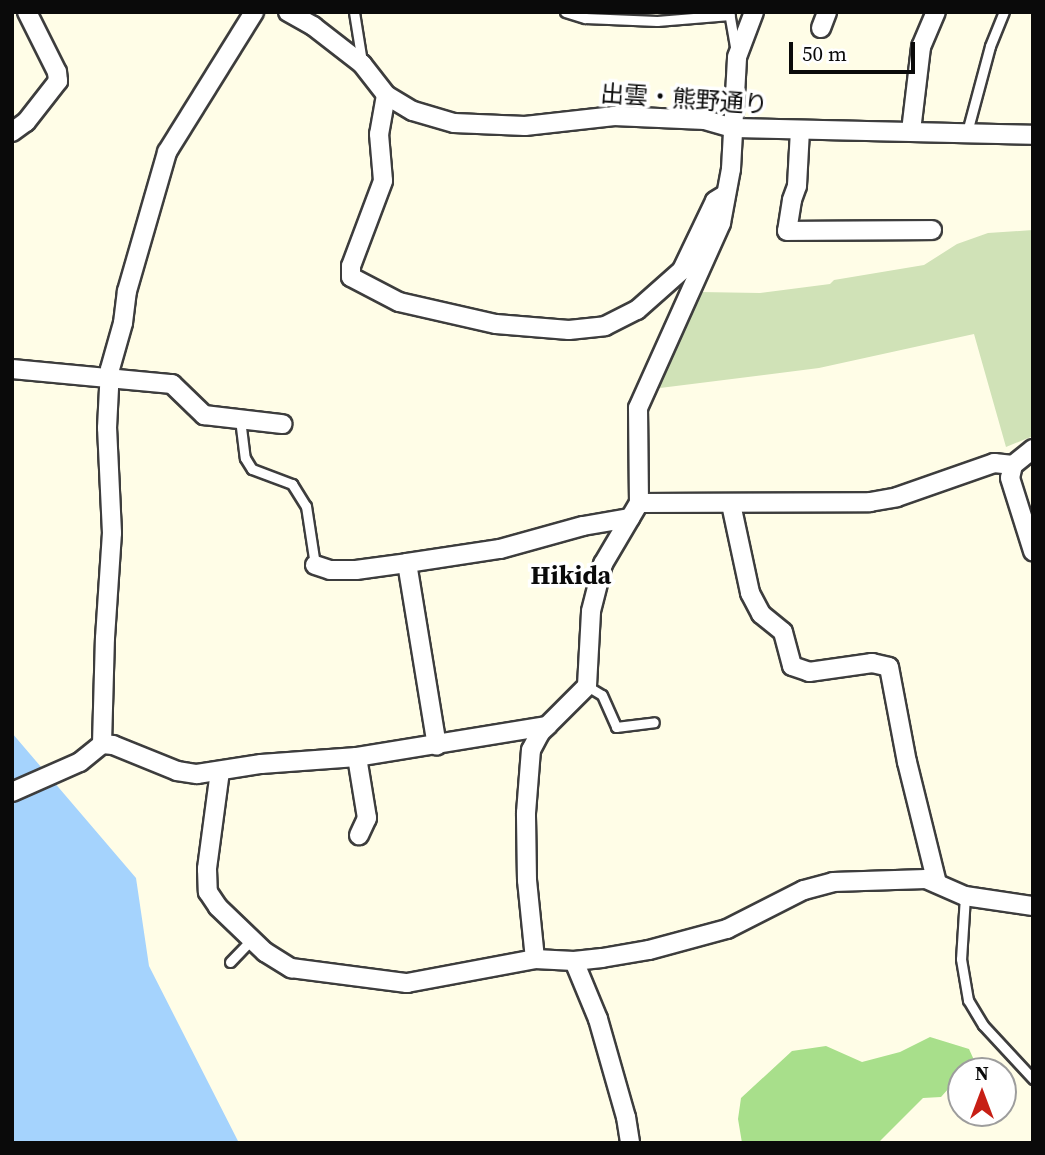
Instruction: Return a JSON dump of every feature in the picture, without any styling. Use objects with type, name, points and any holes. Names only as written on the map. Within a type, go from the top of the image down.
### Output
[{"type":"street","points":[[12,132],[26,122],[58,81],[57,72],[27,12]]},
{"type":"street","points":[[102,744],[103,663],[112,533],[108,379],[123,323],[127,291],[167,152],[254,12]]},
{"type":"street","name":"出雲・熊野通り","points":[[288,12],[313,26],[362,64],[386,96],[413,111],[454,123],[525,126],[614,116],[705,120],[733,128],[1033,135]]},
{"type":"street","points":[[536,959],[527,880],[526,813],[531,750],[547,726],[587,686],[591,611],[603,564],[635,511],[638,408],[721,223],[732,169],[737,57],[754,12]]},
{"type":"street","points":[[911,131],[921,47],[936,12]]},
{"type":"street","points":[[386,96],[379,134],[383,181],[351,266],[351,277],[399,302],[496,324],[569,330],[606,326],[637,310],[682,270],[715,201],[726,194]]},
{"type":"street","points":[[800,130],[797,186],[787,231],[932,230]]},
{"type":"street","points":[[12,369],[172,384],[204,415],[282,424]]},
{"type":"street","points":[[315,565],[330,570],[356,570],[500,549],[635,511],[731,504],[870,502],[897,497],[994,463],[1013,465],[1033,449]]},
{"type":"street","points":[[1013,465],[1011,486],[1033,551]]},
{"type":"street","points":[[731,504],[750,593],[761,614],[783,632],[792,666],[808,672],[873,663],[888,667],[907,762],[937,883]]},
{"type":"street","points":[[407,563],[437,746]]},
{"type":"street","points":[[12,792],[80,762],[102,744],[113,745],[177,771],[197,774],[261,764],[357,757],[547,726]]},
{"type":"street","points":[[357,757],[367,818],[359,835]]},
{"type":"street","points":[[220,771],[207,869],[208,892],[218,907],[276,961],[291,968],[407,983],[536,959],[574,961],[649,950],[727,929],[804,890],[833,882],[926,879],[965,896],[1033,906]]},
{"type":"street","points":[[574,961],[597,1019],[626,1117],[630,1143]]},
{"type":"lane","points":[[354,12],[362,64]]},
{"type":"lane","points":[[565,12],[585,18],[657,21],[730,14],[737,57]]},
{"type":"lane","points":[[967,132],[990,46],[1004,12]]},
{"type":"lane","points":[[240,419],[245,458],[252,469],[292,484],[306,506],[315,565]]},
{"type":"lane","points":[[587,686],[602,695],[616,727],[653,722]]},
{"type":"lane","points":[[965,896],[961,959],[968,1000],[983,1025],[1033,1079]]},
{"type":"lane","points":[[230,962],[252,939]]},
{"type":"green space","points":[[1033,230],[1033,436],[1006,447],[974,334],[819,368],[652,389],[700,292],[760,293],[830,284],[834,280],[924,265],[957,244],[988,233]]},
{"type":"green space","points":[[930,1037],[969,1049],[973,1057],[947,1057],[947,1090],[941,1097],[923,1098],[878,1143],[742,1143],[738,1119],[741,1098],[792,1051],[826,1046],[862,1062],[900,1052]]},
{"type":"water","points":[[12,733],[136,878],[149,966],[239,1143],[12,1143]]},
{"type":"district","name":"Hikida","points":[[571,576]]}]
